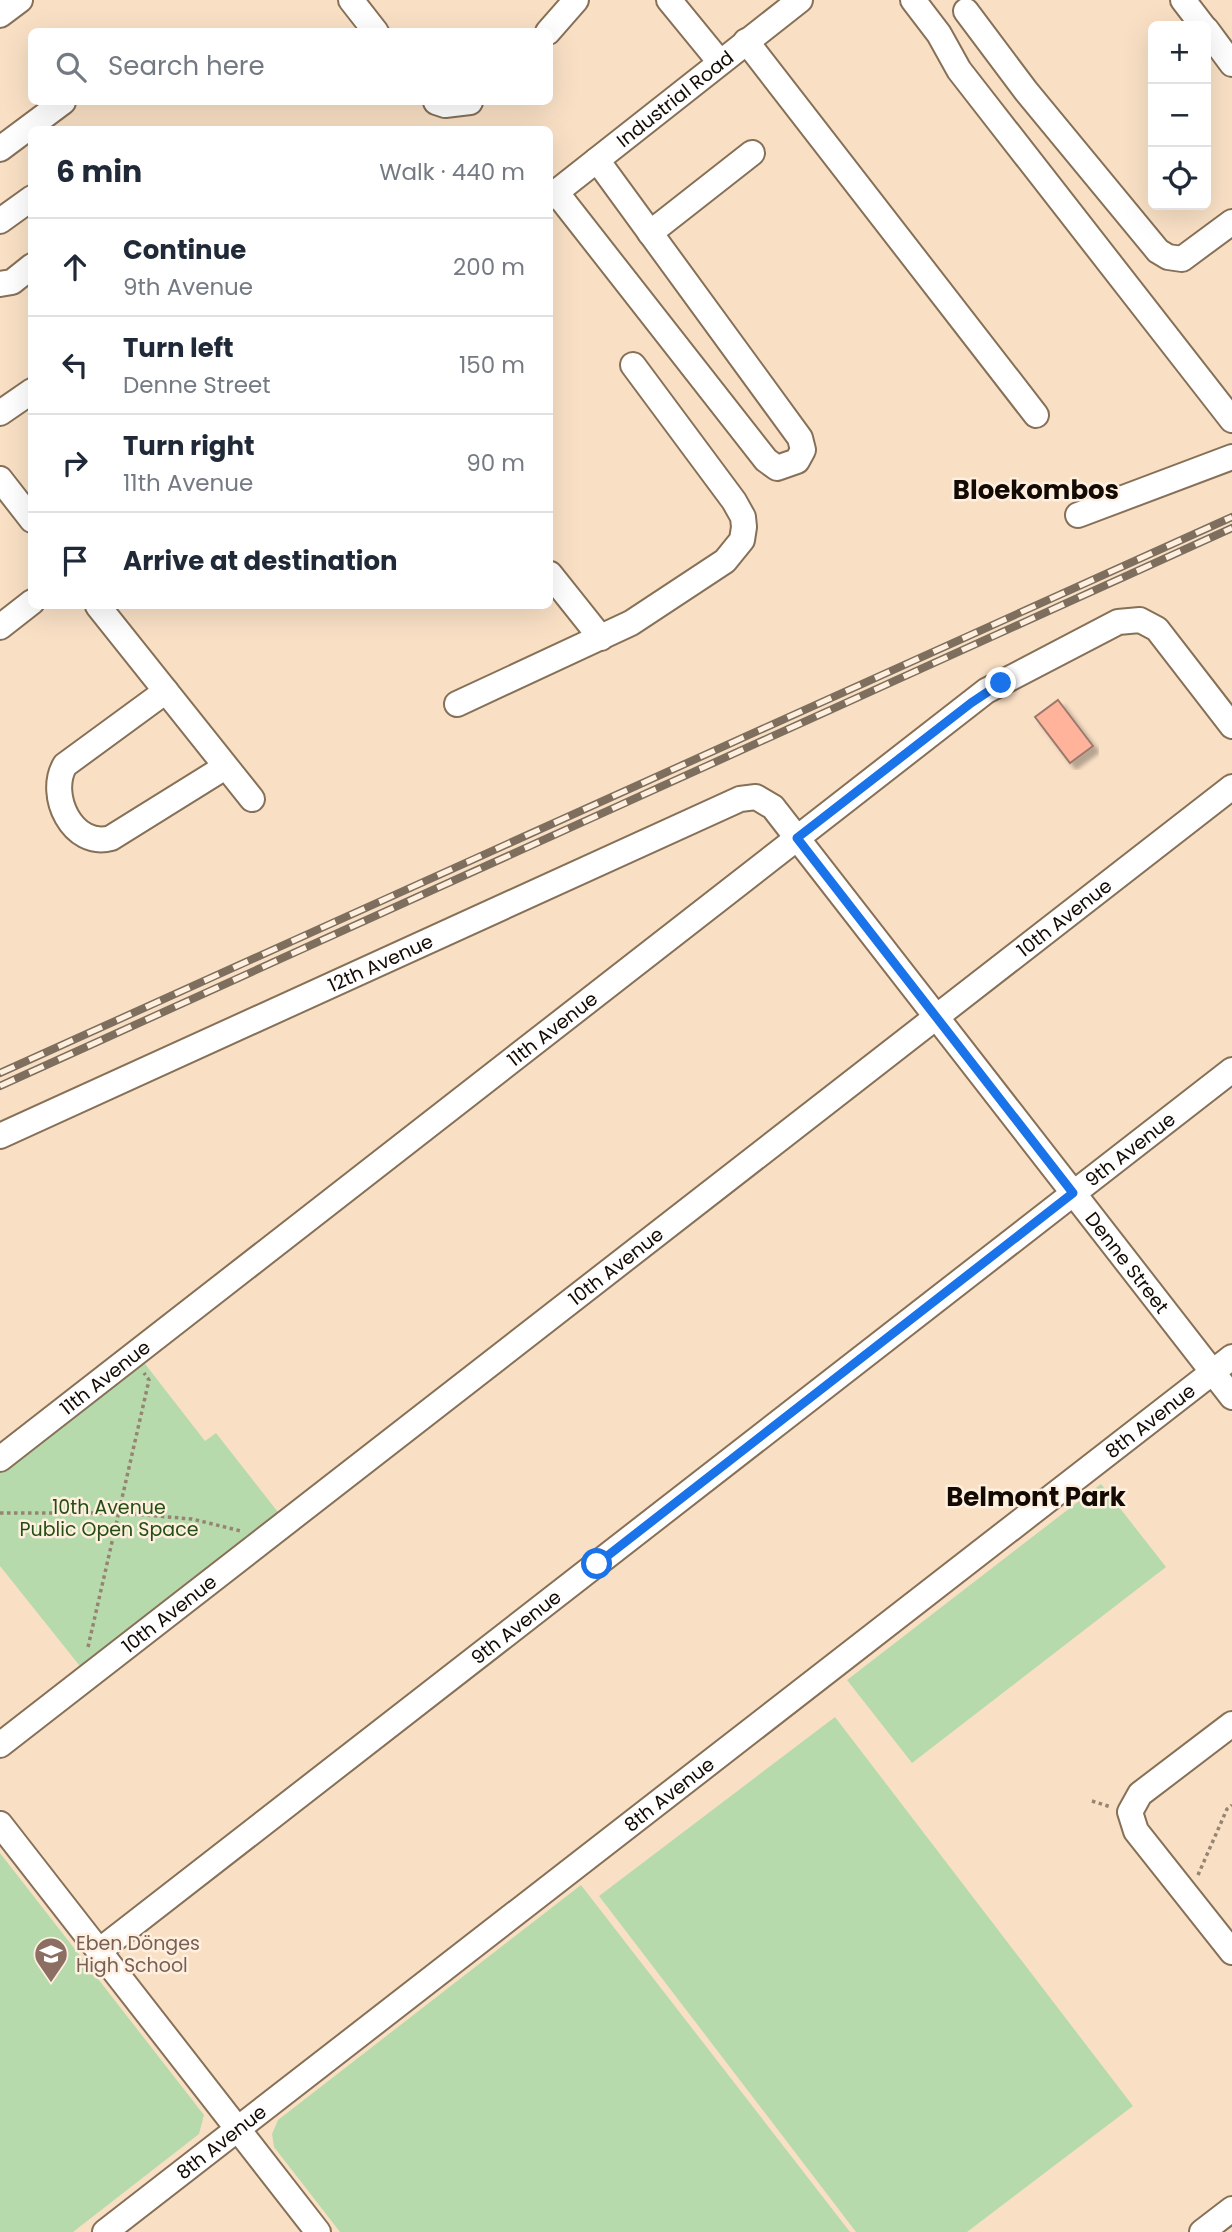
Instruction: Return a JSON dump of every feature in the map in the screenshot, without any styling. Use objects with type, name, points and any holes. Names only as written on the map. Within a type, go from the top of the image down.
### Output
[{"type":"street","points":[[0,15],[20,0]]},
{"type":"street","points":[[351,0],[373,28]]},
{"type":"street","points":[[552,28],[576,0]]},
{"type":"street","points":[[668,0],[719,61]]},
{"type":"street","name":"Industrial Road","points":[[553,194],[800,0]]},
{"type":"street","points":[[913,0],[939,34],[959,70],[1232,420]]},
{"type":"street","points":[[1183,0],[1200,21]]},
{"type":"street","points":[[939,34],[973,5],[1027,91],[1158,251],[1168,257],[1182,258],[1232,222]]},
{"type":"street","points":[[1211,36],[1232,64]]},
{"type":"street","points":[[746,41],[1035,415]]},
{"type":"street","points":[[31,126],[59,105]]},
{"type":"street","points":[[0,149],[28,128]]},
{"type":"street","points":[[650,233],[752,153]]},
{"type":"street","points":[[553,194],[766,460],[777,468],[789,466],[801,456],[800,438],[597,160]]},
{"type":"street","points":[[0,221],[28,201]]},
{"type":"street","points":[[0,284],[12,282],[28,269]]},
{"type":"street","points":[[457,704],[649,613],[725,561],[742,540],[743,517],[734,501],[633,365]]},
{"type":"street","points":[[0,413],[28,394]]},
{"type":"street","points":[[1078,515],[1232,457]]},
{"type":"street","points":[[0,479],[28,515]]},
{"type":"street","points":[[553,578],[601,638]]},
{"type":"street","points":[[0,627],[28,606]]},
{"type":"street","points":[[100,609],[251,800]]},
{"type":"street","name":"11th Avenue","points":[[0,1459],[986,691],[1118,622],[1140,620],[1157,629],[1232,726]]},
{"type":"street","points":[[166,691],[65,765],[60,774],[59,800],[74,825],[89,840],[99,842],[111,838],[225,767]]},
{"type":"street","name":"10th Avenue","points":[[0,1745],[1232,787]]},
{"type":"street","name":"12th Avenue","points":[[0,1136],[740,799],[762,799]]},
{"type":"street","name":"Denne Street","points":[[762,799],[773,807],[1073,1193],[1222,1364],[1232,1396]]},
{"type":"street","name":"9th Avenue","points":[[99,1951],[1232,1070]]},
{"type":"street","name":"8th Avenue","points":[[105,2232],[1222,1364]]},
{"type":"street","points":[[1232,1724],[1140,1794],[1132,1805],[1133,1825],[1232,1952]]},
{"type":"street","points":[[0,1824],[318,2232]]},
{"type":"street","points":[[1202,2232],[1232,2209]]},
{"type":"path","points":[[88,1676],[84,1664],[121,1513],[149,1380],[133,1356]]},
{"type":"path","points":[[0,1513],[121,1513],[192,1518],[252,1534],[260,1543]]},
{"type":"path","points":[[1188,1896],[1227,1809],[1232,1805]]},
{"type":"green space","name":"10th Avenue Public Open Space","points":[[142,1360],[205,1441],[216,1433],[281,1516],[83,1670],[0,1566],[0,1471]]},
{"type":"green space","points":[[1101,1484],[1166,1567],[912,1763],[847,1680]]},
{"type":"green space","points":[[835,1717],[1133,2106],[967,2232],[856,2232],[599,1896]]},
{"type":"green space","name":"Eben Dönges High School","points":[[0,1853],[204,2115],[199,2134],[73,2232],[0,2232]]},
{"type":"green space","points":[[581,1885],[850,2232],[340,2232],[274,2147],[272,2134],[278,2120]]},
{"type":"building","points":[[1058,700],[1093,746],[1070,763],[1035,717]]},
{"type":"railway","points":[[0,1073],[1232,517]]},
{"type":"railway","points":[[0,1086],[1232,528]]},
{"type":"place","name":"Eben Dönges High School","points":[[51,1984]]},
{"type":"district","name":"Bloekombos","points":[[1036,490]]},
{"type":"district","name":"Belmont Park","points":[[1036,1497]]},
{"type":"route","points":[[597,1564],[1073,1193],[797,838],[986,691],[1001,683]]}]
